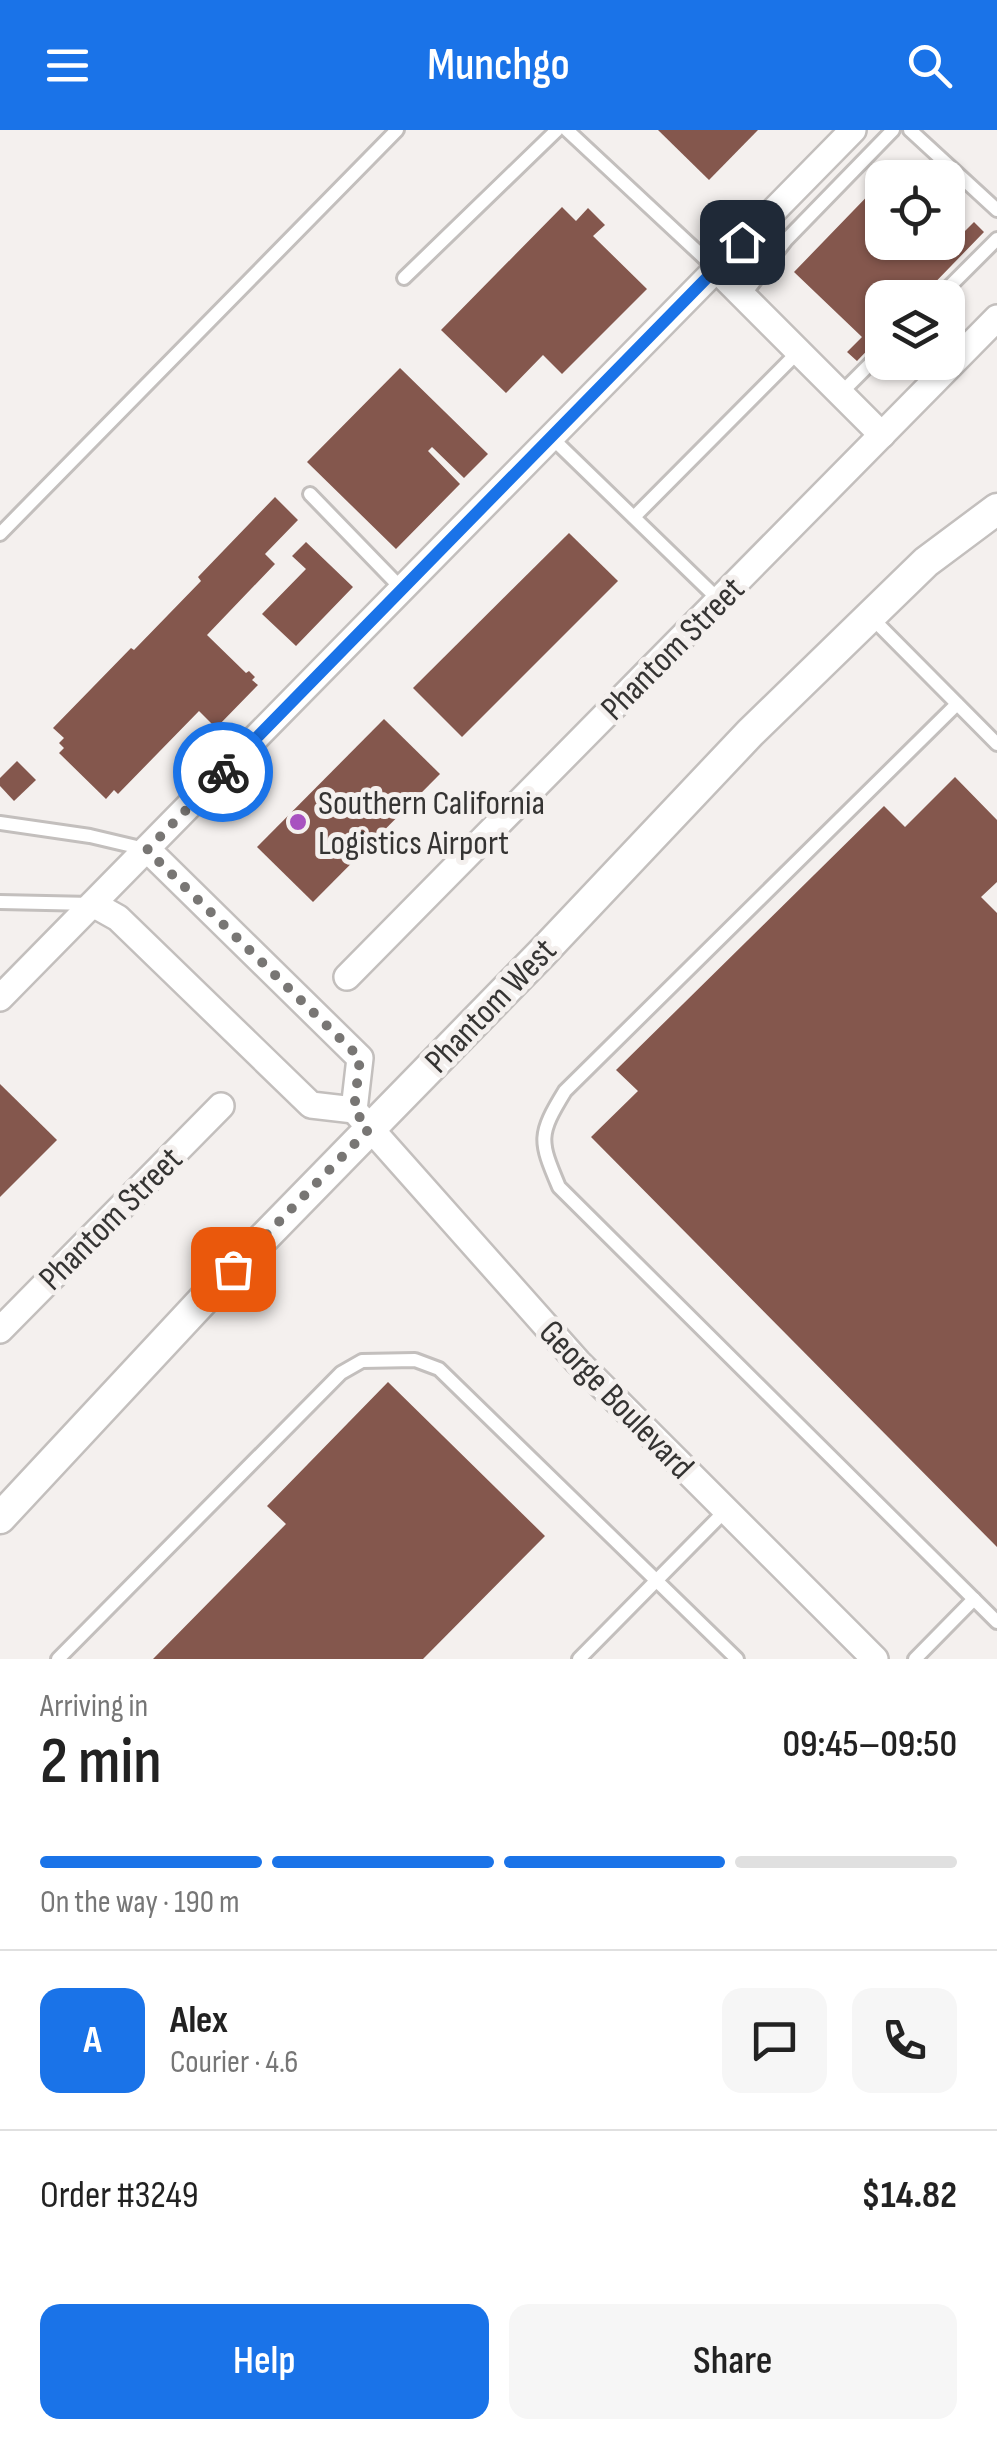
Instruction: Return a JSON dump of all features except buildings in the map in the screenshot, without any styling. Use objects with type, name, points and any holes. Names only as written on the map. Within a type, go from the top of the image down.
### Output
[{"type":"street","points":[[0,998],[853,130]]},
{"type":"street","points":[[716,268],[882,435]]},
{"type":"street","name":"Phantom Street","points":[[346,977],[997,318]]},
{"type":"street","name":"Phantom West","points":[[0,1518],[193,1311],[362,1119],[542,954],[750,733],[926,562],[997,509]]},
{"type":"street","points":[[93,904],[118,918],[311,1105],[362,1119],[360,1058],[147,850]]},
{"type":"street","name":"Phantom Street","points":[[0,1330],[221,1106]]},
{"type":"street","name":"George Boulevard","points":[[362,1119],[578,1362],[875,1659]]},
{"type":"lane","points":[[0,534],[397,130]]},
{"type":"lane","points":[[404,278],[558,130]]},
{"type":"lane","points":[[567,130],[716,268]]},
{"type":"lane","points":[[743,296],[786,240],[893,130]]},
{"type":"lane","points":[[910,130],[997,210]]},
{"type":"lane","points":[[768,216],[786,240]]},
{"type":"lane","points":[[956,280],[997,239]]},
{"type":"lane","points":[[634,518],[799,351]]},
{"type":"lane","points":[[841,394],[865,369]]},
{"type":"lane","points":[[550,436],[719,600]]},
{"type":"lane","points":[[310,494],[402,589]]},
{"type":"lane","points":[[870,616],[997,744]]},
{"type":"lane","points":[[957,704],[565,1090],[546,1122],[544,1152],[559,1187],[997,1622]]},
{"type":"lane","points":[[0,823],[90,836],[147,850]]},
{"type":"lane","points":[[0,902],[93,904]]},
{"type":"lane","points":[[58,1659],[341,1373],[362,1361],[414,1360],[439,1369],[737,1659]]},
{"type":"lane","points":[[580,1659],[725,1511]]},
{"type":"lane","points":[[915,1659],[974,1599]]},
{"type":"way so far","points":[[223,772],[147,850],[360,1058],[354,1110],[369,1129],[233,1269]]},
{"type":"place","name":"Southern California Logistics Airport","points":[[298,822]]},
{"type":"route","points":[[223,772],[742,242]]}]
